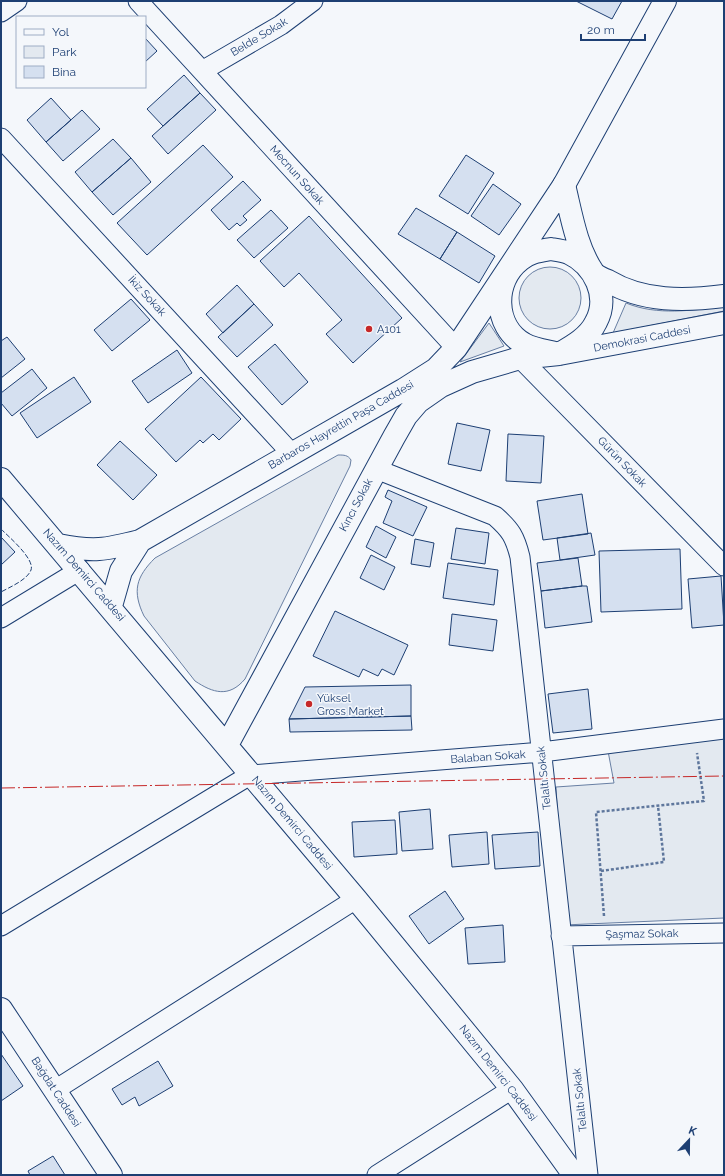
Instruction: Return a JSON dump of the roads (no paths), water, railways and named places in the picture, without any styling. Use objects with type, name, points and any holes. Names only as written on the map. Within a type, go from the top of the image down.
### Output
[{"type":"main road","points":[[564,185],[579,243],[593,273],[600,294],[601,306],[596,322],[586,336],[559,354],[539,350],[523,343],[511,332],[503,318],[499,302],[501,286],[564,185],[665,1]]},
{"type":"main road","points":[[509,271],[520,259],[535,252],[551,250],[568,252],[582,260],[593,273],[626,290],[648,297],[690,300],[724,296]]},
{"type":"main road","name":"Barbaros Hayrettin Paşa Caddesi","points":[[140,541],[403,390],[436,369],[456,348],[509,271]]},
{"type":"main road","name":"Demokrasi Caddesi","points":[[559,354],[724,323]]},
{"type":"main road","name":"Kıncı Sokak","points":[[227,745],[406,416],[430,393],[472,372],[520,358],[559,354]]},
{"type":"main road","name":"Nazım Demirci Caddesi","points":[[1,479],[111,606],[227,745],[250,775],[356,899],[512,1089],[574,1175]]},
{"type":"main road","points":[[58,545],[83,550],[99,550],[140,541]]},
{"type":"main road","points":[[111,606],[121,571],[140,541]]},
{"type":"main road","name":"Bağdat Caddesi","points":[[1,1009],[111,1175]]},
{"type":"street","points":[[1,12],[17,1]]},
{"type":"street","name":"Mecnun Sokak","points":[[138,1],[456,348]]},
{"type":"street","name":"Belde Sokak","points":[[202,71],[281,25],[313,1]]},
{"type":"street","name":"İkiz Sokak","points":[[1,138],[292,454]]},
{"type":"street","name":"Gürün Sokak","points":[[520,358],[724,566]]},
{"type":"street","name":"Telaltı Sokak","points":[[376,469],[495,516],[508,527],[516,541],[520,557],[588,1175]]},
{"type":"street","points":[[1,618],[80,570]]},
{"type":"street","name":"Balaban Sokak","points":[[250,775],[542,752],[724,728]]},
{"type":"street","points":[[1,926],[250,775]]},
{"type":"street","points":[[55,1090],[356,899]]},
{"type":"street","name":"Şaşmaz Sokak","points":[[561,936],[724,933]]},
{"type":"street","points":[[377,1175],[512,1089]]},
{"type":"place","name":"A101","points":[[369,329]]},
{"type":"place","name":"Yüksel Gross Market","points":[[309,704]]}]
